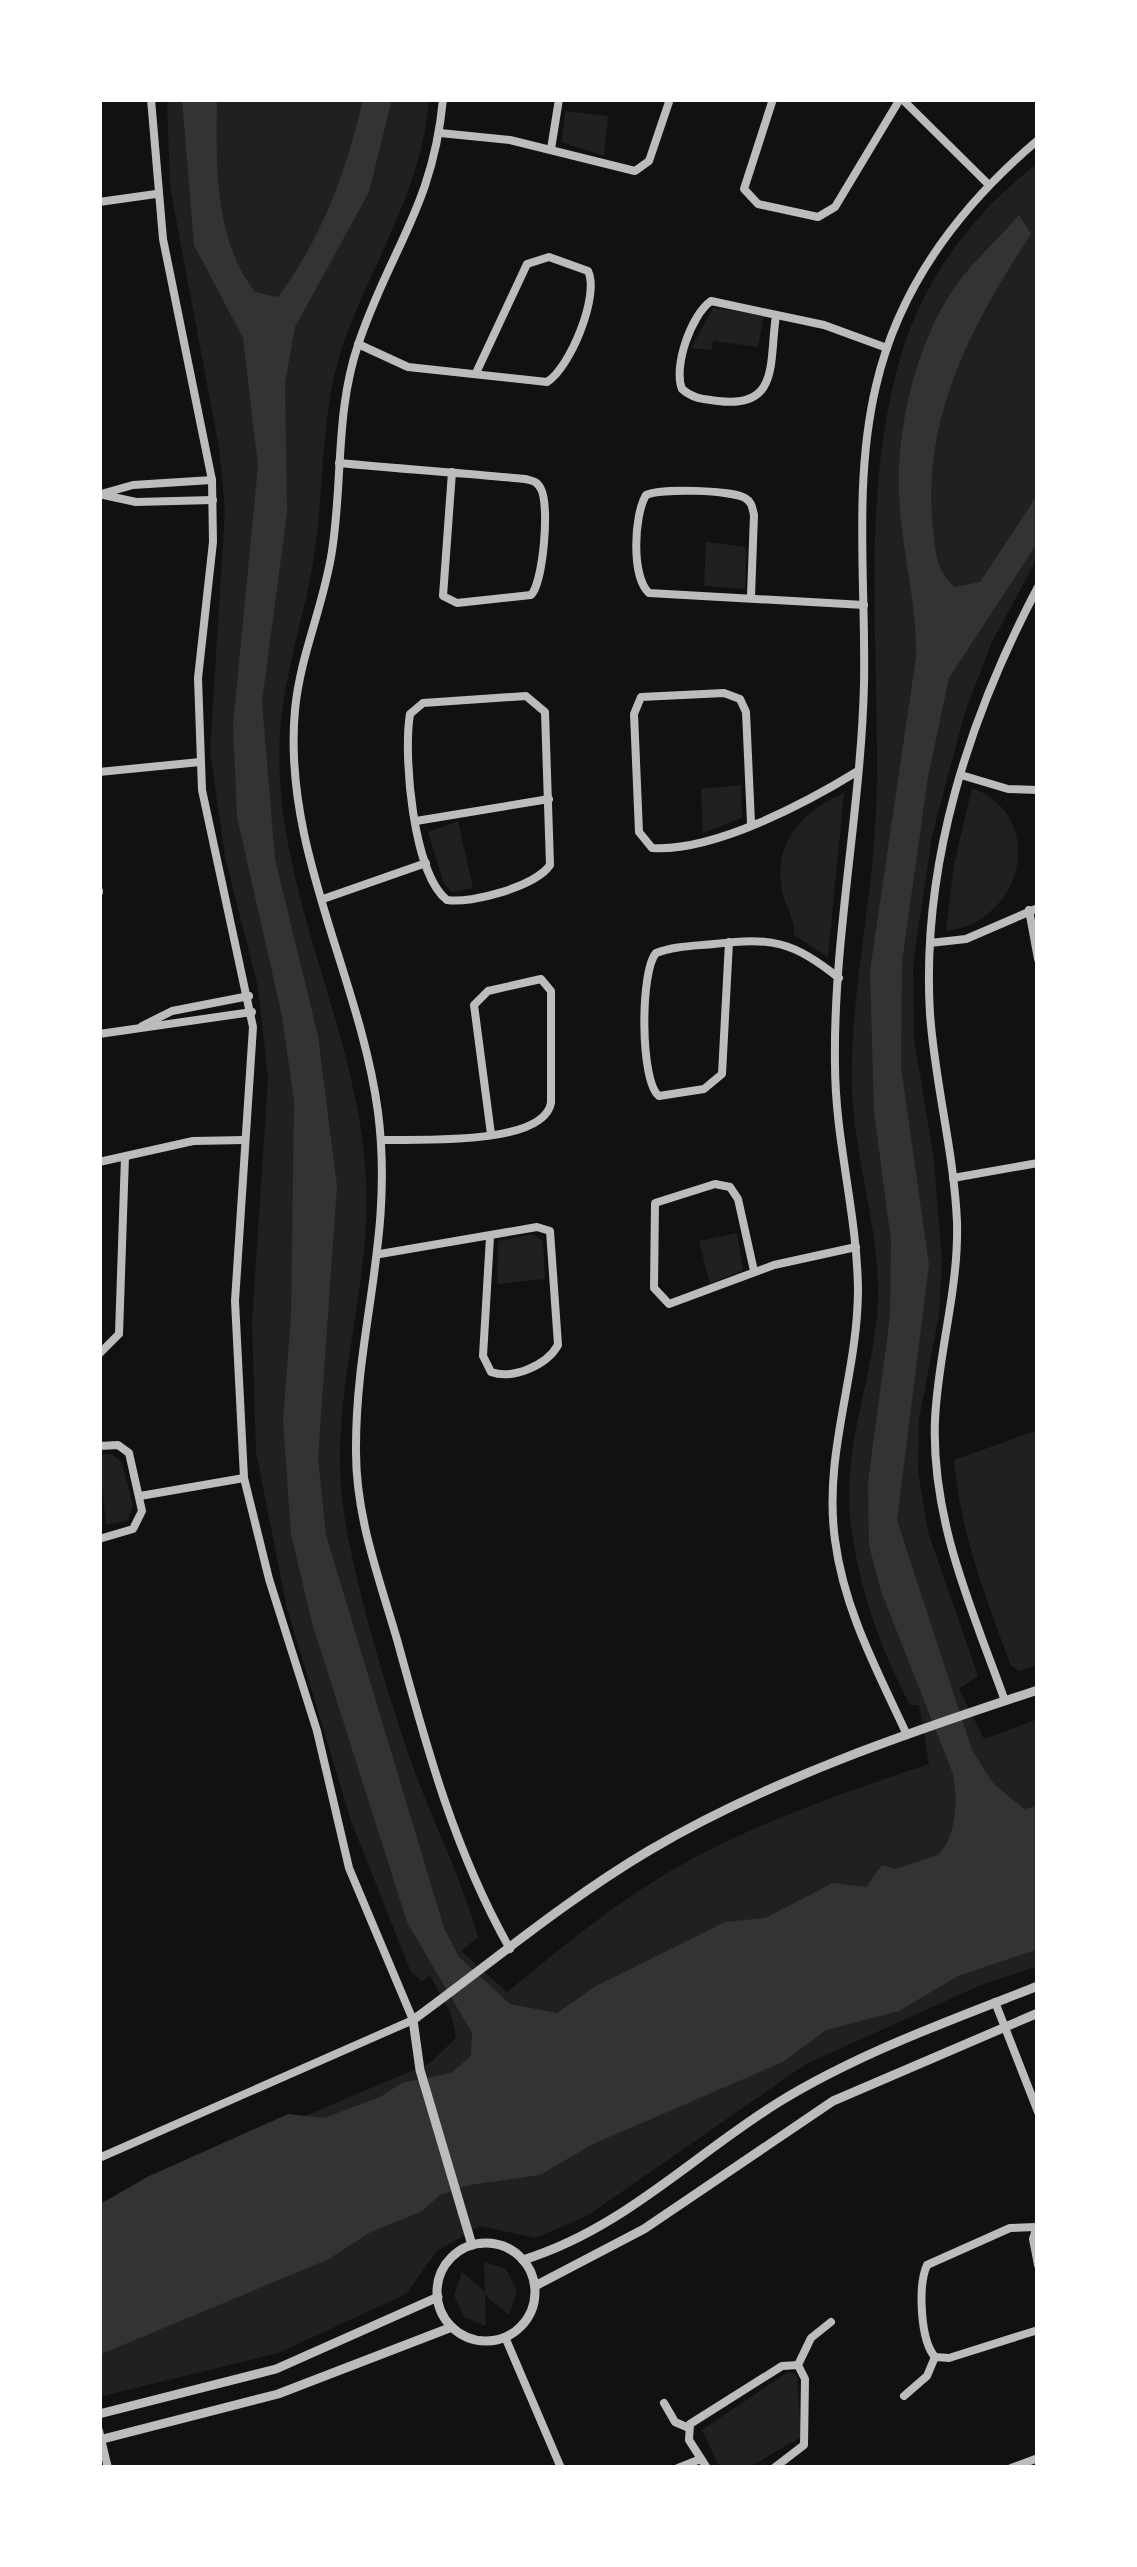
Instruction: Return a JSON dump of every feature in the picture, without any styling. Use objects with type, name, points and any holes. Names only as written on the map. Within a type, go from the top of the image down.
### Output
[{"type":"street","points":[[151,99],[157,194],[212,479],[198,678],[200,762],[211,845],[251,1012],[253,1073],[235,1301],[244,1478],[268,1579],[317,1731],[349,1868],[412,2020],[420,2069],[472,2245]]},
{"type":"street","points":[[443,99],[440,134],[418,217],[358,344],[344,401],[332,558],[304,658],[294,736],[299,813],[363,1031],[381,1140],[380,1254],[356,1414],[361,1512],[440,1794],[473,1879],[510,1948]]},
{"type":"street","points":[[551,149],[559,99]]},
{"type":"street","points":[[440,134],[551,149],[630,171],[649,161],[670,99]]},
{"type":"street","points":[[773,99],[744,189],[758,204],[818,217],[835,207],[901,99],[988,184]]},
{"type":"street","points":[[907,1735],[850,1605],[834,1537],[834,1446],[857,1330],[856,1247],[836,1098],[839,978],[860,771],[863,476],[872,408],[887,348],[928,264],[988,184],[1038,140]]},
{"type":"street","points":[[99,202],[157,194]]},
{"type":"street","points":[[358,344],[408,368],[542,383],[557,376],[592,290],[589,271],[549,257],[527,264],[476,373]]},
{"type":"street","points":[[776,315],[766,385],[758,398],[741,404],[696,398],[682,389],[678,372],[704,305],[730,303],[824,325],[887,348]]},
{"type":"street","points":[[339,463],[452,472],[525,478],[542,490],[542,578],[531,595],[457,603],[443,596],[440,583],[452,472]]},
{"type":"street","points":[[99,494],[133,485],[212,479]]},
{"type":"street","points":[[751,596],[754,514],[745,497],[661,490],[646,494],[641,508],[638,576],[644,589],[656,595],[864,605]]},
{"type":"street","points":[[99,494],[136,502],[213,500]]},
{"type":"street","points":[[1005,1701],[947,1536],[936,1474],[938,1387],[956,1278],[953,1178],[932,1036],[930,943],[938,867],[961,776],[1001,661],[1038,586]]},
{"type":"street","points":[[752,823],[746,712],[740,699],[724,693],[641,698],[634,714],[643,842],[664,849],[752,823],[860,771]]},
{"type":"street","points":[[536,700],[544,712],[549,799],[551,858],[542,875],[452,901],[439,893],[416,821],[408,719],[422,703],[536,700]]},
{"type":"street","points":[[99,772],[200,762]]},
{"type":"street","points":[[961,776],[1008,789],[1038,790]]},
{"type":"street","points":[[416,821],[549,799]]},
{"type":"street","points":[[323,899],[426,862]]},
{"type":"street","points":[[930,943],[966,939],[1034,909],[1038,959]]},
{"type":"street","points":[[729,942],[722,1074],[704,1089],[659,1096],[647,1080],[648,963],[662,950],[729,942],[777,940],[839,978]]},
{"type":"street","points":[[381,1140],[491,1134],[536,1127],[551,1108],[551,991],[541,979],[484,993],[474,1005],[491,1134]]},
{"type":"street","points":[[99,1034],[142,1025],[172,1011],[249,996]]},
{"type":"street","points":[[142,1025],[178,1026],[251,1012]]},
{"type":"street","points":[[99,1162],[193,1141],[245,1141]]},
{"type":"street","points":[[99,1354],[119,1334],[124,1157]]},
{"type":"street","points":[[953,1178],[1038,1163]]},
{"type":"street","points":[[754,1271],[737,1194],[730,1186],[715,1184],[656,1203],[651,1217],[659,1299],[675,1304],[754,1271],[856,1247]]},
{"type":"street","points":[[380,1254],[542,1227],[555,1243],[558,1345],[547,1360],[504,1376],[491,1372],[483,1356],[490,1237]]},
{"type":"street","points":[[99,1446],[118,1445],[130,1453],[140,1496],[137,1526],[99,1539]]},
{"type":"street","points":[[140,1496],[244,1478]]},
{"type":"street","points":[[99,2158],[412,2020],[626,1865],[682,1832],[907,1735],[1038,1690]]},
{"type":"street","points":[[523,2260],[625,2213],[799,2090],[1038,1986]]},
{"type":"street","points":[[995,2002],[1038,2112]]},
{"type":"street","points":[[535,2286],[644,2229],[822,2107],[1038,2013]]},
{"type":"street","points":[[1038,2265],[1033,2245],[1037,2226],[1010,2228],[927,2265],[923,2281],[927,2346],[935,2357],[949,2358],[1038,2330]]},
{"type":"street","points":[[472,2245],[503,2246],[523,2260],[535,2286],[529,2317],[505,2337],[477,2340],[452,2326],[438,2297],[446,2265],[472,2245]]},
{"type":"street","points":[[99,2414],[276,2369],[438,2297]]},
{"type":"street","points":[[798,2366],[811,2338],[832,2322]]},
{"type":"street","points":[[108,2468],[100,2436],[278,2393],[452,2326]]},
{"type":"street","points":[[505,2337],[561,2468]]},
{"type":"street","points":[[904,2396],[928,2376],[935,2357]]},
{"type":"street","points":[[688,2428],[782,2366],[798,2366]]},
{"type":"street","points":[[774,2468],[800,2452],[807,2438],[805,2379],[798,2366]]},
{"type":"street","points":[[664,2403],[674,2422],[688,2428],[698,2459],[706,2468]]},
{"type":"street","points":[[1011,2468],[1038,2458]]},
{"type":"street","points":[[679,2468],[698,2459]]},
{"type":"shaded area","points":[[167,99],[429,99],[409,189],[348,331],[332,386],[314,556],[282,710],[281,790],[301,902],[348,1067],[366,1180],[362,1265],[341,1435],[345,1520],[364,1607],[398,1722],[478,1937],[461,1951],[507,1992],[617,1906],[688,1861],[789,1814],[929,1764],[919,1705],[910,1705],[871,1614],[850,1516],[851,1459],[873,1348],[878,1291],[852,1093],[854,1023],[876,813],[876,523],[888,408],[902,352],[924,297],[974,223],[1038,163],[1038,557],[992,642],[965,712],[932,836],[913,965],[914,1038],[934,1159],[942,1262],[939,1314],[919,1420],[918,1472],[928,1532],[978,1676],[959,1689],[984,1739],[1038,1719],[1038,1966],[981,1985],[806,2064],[587,2216],[535,2238],[480,2226],[437,2251],[406,2294],[278,2353],[99,2397],[99,2203],[430,2063],[456,2038],[451,2014],[430,1976],[422,1981],[411,1972],[351,1821],[287,1608],[256,1452],[252,1322],[268,1078],[258,987],[225,857],[210,752],[225,510],[219,448],[170,187]]},
{"type":"shaded area","points":[[182,99],[217,99],[220,200],[232,249],[255,292],[278,297],[308,251],[331,202],[363,99],[392,99],[369,192],[295,327],[285,383],[287,513],[262,702],[275,859],[318,1036],[337,1186],[318,1458],[326,1535],[444,1928],[459,1957],[510,2004],[557,2013],[596,1986],[725,1922],[765,1918],[833,1883],[866,1887],[882,1865],[895,1869],[938,1855],[952,1828],[953,1774],[881,1591],[869,1545],[868,1482],[890,1317],[891,1241],[874,1112],[870,971],[916,657],[899,493],[906,409],[923,351],[947,298],[1019,215],[1031,234],[971,338],[943,411],[935,449],[931,488],[935,546],[940,568],[955,587],[980,582],[1038,494],[1038,542],[949,678],[928,777],[902,962],[901,1067],[929,1265],[897,1520],[972,1750],[993,1783],[1024,1809],[1038,1806],[1038,1949],[958,1976],[899,2011],[826,2030],[783,2062],[593,2144],[540,2175],[469,2185],[440,2195],[422,2211],[369,2233],[329,2259],[99,2355],[99,2205],[147,2177],[288,2114],[324,2118],[380,2097],[402,2083],[451,2073],[471,2056],[472,2033],[407,1922],[312,1623],[291,1534],[283,1421],[291,1316],[294,1101],[282,1016],[237,817],[233,725],[258,466],[243,338],[194,245]]},
{"type":"shaded area","points":[[565,111],[608,116],[604,156],[562,142]]},
{"type":"shaded area","points":[[713,308],[764,315],[758,347],[713,341],[712,350],[691,348]]},
{"type":"shaded area","points":[[706,542],[746,547],[745,589],[704,586]]},
{"type":"shaded area","points":[[741,785],[742,818],[703,833],[701,789]]},
{"type":"shaded area","points":[[972,788],[996,802],[1011,822],[1018,844],[1016,868],[1008,890],[993,909],[972,924],[946,931],[954,865]]},
{"type":"shaded area","points":[[844,793],[828,957],[794,935],[781,863],[802,821]]},
{"type":"shaded area","points":[[458,821],[473,888],[452,892],[444,884],[428,832]]},
{"type":"shaded area","points":[[737,1233],[743,1270],[710,1284],[699,1241]]},
{"type":"shaded area","points":[[533,1234],[543,1241],[545,1279],[497,1284],[498,1241]]},
{"type":"shaded area","points":[[1038,1430],[1038,1665],[1020,1671],[1011,1666],[975,1565],[954,1460]]},
{"type":"shaded area","points":[[111,1454],[122,1462],[133,1506],[127,1521],[106,1525],[99,1455]]},
{"type":"shaded area","points":[[484,2262],[506,2269],[517,2291],[509,2315],[485,2295],[486,2326],[464,2317],[454,2295],[462,2272],[485,2292]]},
{"type":"shaded area","points":[[788,2372],[797,2375],[801,2437],[748,2468],[719,2466],[702,2430]]}]
